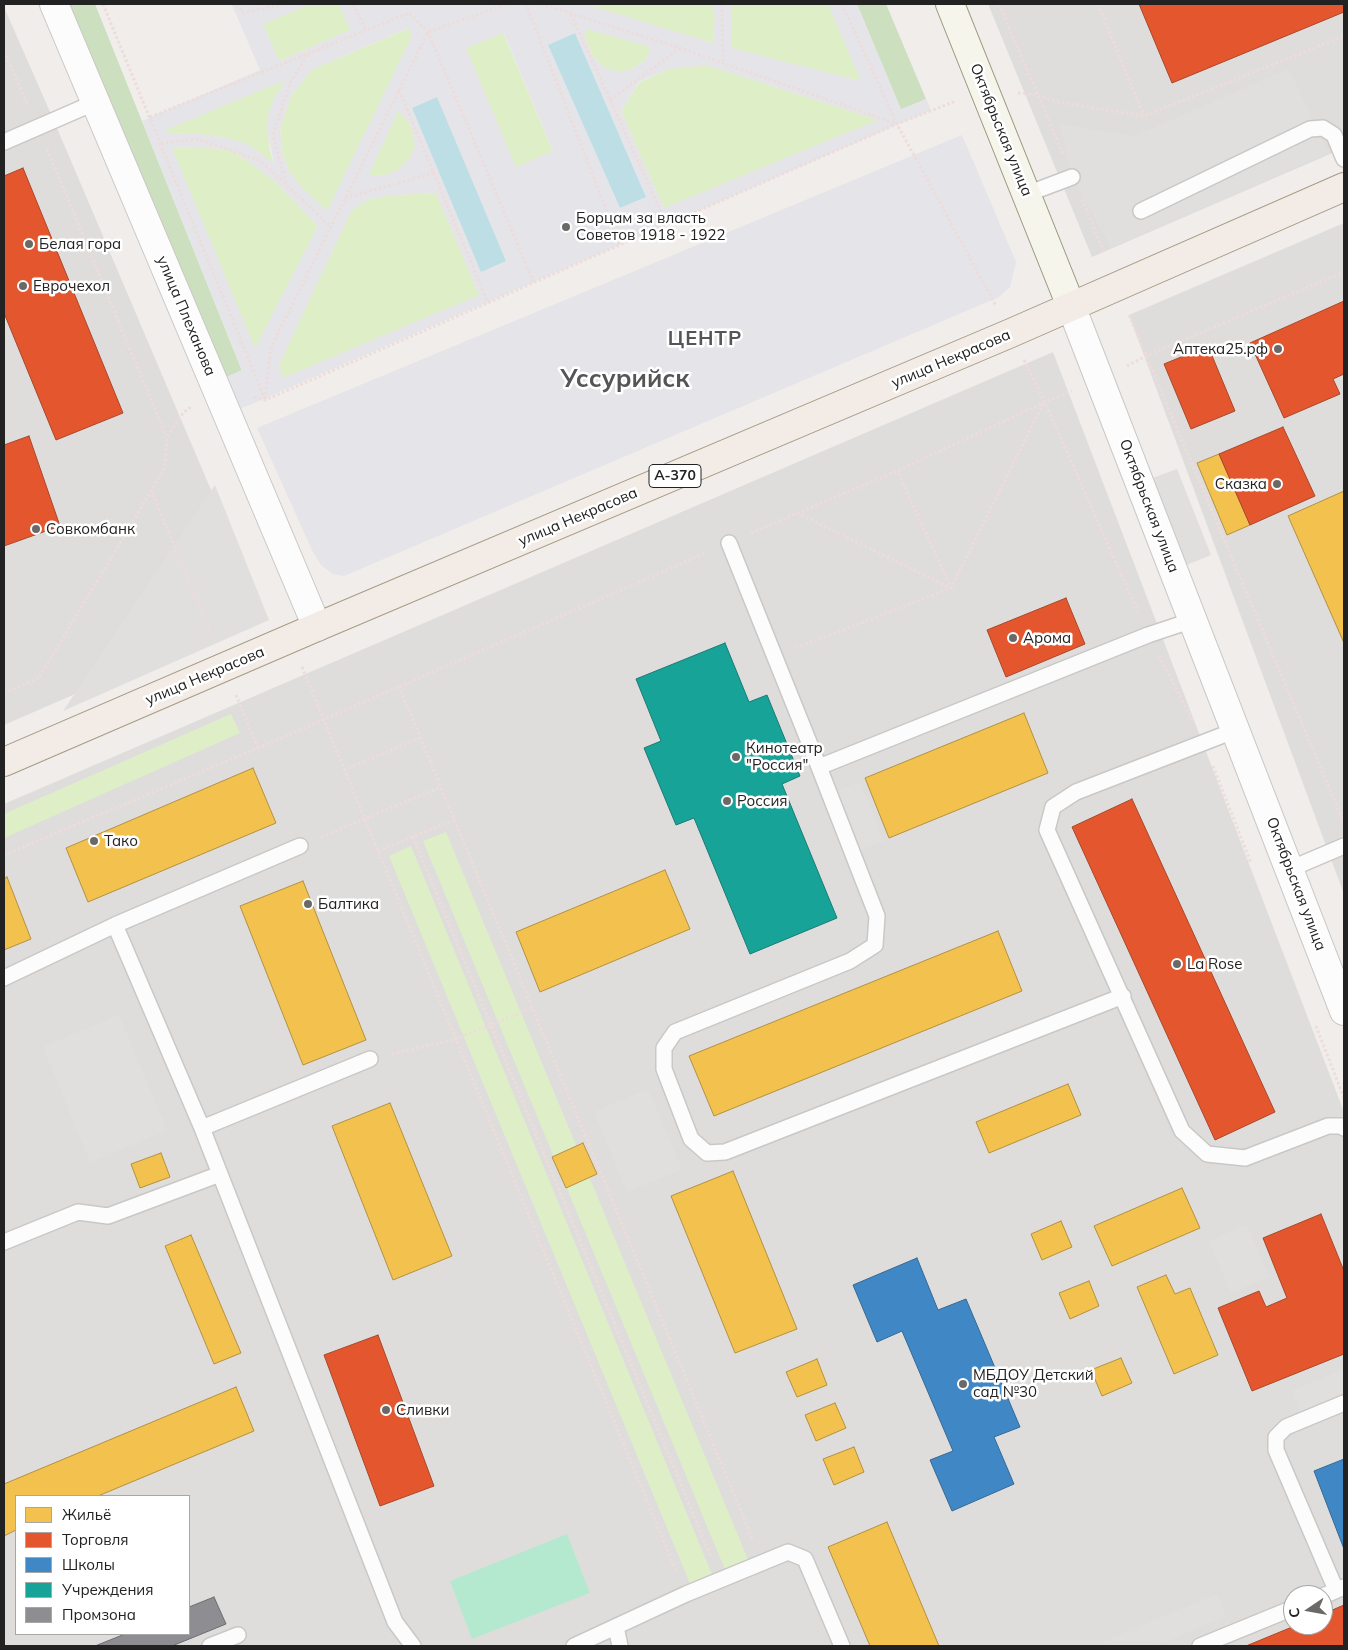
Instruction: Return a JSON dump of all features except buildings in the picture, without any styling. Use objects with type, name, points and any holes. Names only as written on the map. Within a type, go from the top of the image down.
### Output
[{"type":"main road","name":"улица Некрасова","points":[[4,762],[291,638],[1011,334],[1344,187]]},
{"type":"street","name":"улица Плеханова","points":[[54,4],[317,627]]},
{"type":"street","name":"Октябрьская улица","points":[[950,4],[1071,306],[1344,1011]]},
{"type":"lane","points":[[4,142],[96,102]]},
{"type":"lane","points":[[1141,212],[1310,129],[1323,128],[1334,135],[1344,159]]},
{"type":"lane","points":[[1026,194],[1072,177]]},
{"type":"lane","points":[[729,543],[877,916],[875,945],[850,961],[675,1032],[664,1048],[664,1069],[691,1139],[707,1153],[725,1152],[1123,996]]},
{"type":"lane","points":[[819,767],[1148,635],[1193,620]]},
{"type":"lane","points":[[1236,730],[1076,792],[1053,807],[1046,830],[1123,996],[1182,1132],[1207,1154],[1245,1158],[1328,1126],[1341,1126],[1344,1128]]},
{"type":"lane","points":[[4,978],[115,925],[300,846]]},
{"type":"lane","points":[[1290,869],[1344,846]]},
{"type":"lane","points":[[115,925],[202,1128],[395,1622],[413,1646]]},
{"type":"lane","points":[[202,1128],[370,1058]]},
{"type":"lane","points":[[4,1242],[78,1212],[108,1216],[220,1174]]},
{"type":"lane","points":[[1334,1591],[1276,1450],[1276,1437],[1286,1427],[1344,1403]]},
{"type":"lane","points":[[574,1646],[686,1594],[788,1552],[805,1559],[842,1646]]},
{"type":"lane","points":[[1200,1646],[1283,1612]]},
{"type":"lane","points":[[616,1627],[620,1646]]},
{"type":"lane","points":[[210,1646],[238,1635]]},
{"type":"path","points":[[102,4],[265,400]]},
{"type":"path","points":[[238,4],[242,13],[285,4]]},
{"type":"path","points":[[353,4],[366,30]]},
{"type":"path","points":[[265,400],[270,347],[428,32],[507,4]]},
{"type":"path","points":[[526,4],[620,245]]},
{"type":"path","points":[[541,4],[680,48],[897,124]]},
{"type":"path","points":[[722,4],[723,64]]},
{"type":"path","points":[[842,4],[897,124],[1011,334],[1045,402],[1148,635],[1203,742],[1254,870]]},
{"type":"path","points":[[999,4],[1104,252]]},
{"type":"path","points":[[1098,4],[1144,116]]},
{"type":"path","points":[[150,117],[409,13],[428,32],[534,282]]},
{"type":"path","points":[[570,13],[667,225]]},
{"type":"path","points":[[167,437],[183,413],[195,403],[224,391],[265,400],[897,124],[986,91],[1037,95],[1059,102],[1144,116],[1344,36]]},
{"type":"path","points":[[610,100],[680,48]]},
{"type":"path","points":[[4,51],[38,127],[167,437],[164,468],[39,678],[4,693]]},
{"type":"path","points":[[286,184],[273,134],[290,83],[308,53]]},
{"type":"path","points":[[399,89],[488,303]]},
{"type":"path","points":[[160,143],[198,139],[261,161],[330,226]]},
{"type":"path","points":[[345,198],[434,173]]},
{"type":"path","points":[[1146,356],[1344,272]]},
{"type":"path","points":[[1129,315],[1344,824]]},
{"type":"path","points":[[4,855],[258,748],[796,513],[897,471],[1045,402]]},
{"type":"path","points":[[774,656],[951,588],[1045,402]]},
{"type":"path","points":[[897,471],[951,588]]},
{"type":"path","points":[[151,490],[258,748]]},
{"type":"path","points":[[796,513],[951,588]]},
{"type":"path","points":[[291,638],[364,819],[686,1594]]},
{"type":"path","points":[[399,686],[762,1562]]},
{"type":"path","points":[[344,770],[420,738]]},
{"type":"path","points":[[300,846],[441,787]]},
{"type":"path","points":[[378,851],[454,820]]},
{"type":"path","points":[[412,837],[720,1580]]},
{"type":"path","points":[[370,1058],[456,1040],[532,1008]]},
{"type":"path","points":[[1315,1025],[1344,1098]]},
{"type":"shaded area","points":[[311,4],[263,24],[279,61],[350,30],[339,4],[585,4],[713,43],[715,16],[712,4],[731,4],[731,48],[861,81],[828,4],[857,4],[901,109],[926,99],[931,110],[233,412],[219,380],[242,370],[142,121],[260,70],[232,5]],"holes":[[[408,28],[412,36],[327,211],[303,189],[289,171],[282,152],[280,128],[291,96],[311,70]],[[586,29],[651,47],[646,60],[632,69],[618,72],[604,67],[592,55],[586,41]],[[504,33],[553,151],[516,167],[466,48]],[[575,33],[646,197],[620,208],[548,45]],[[707,65],[878,120],[664,208],[621,111],[639,82],[668,69]],[[285,80],[274,99],[268,115],[268,135],[274,163],[246,143],[192,133],[168,134],[166,130]],[[437,97],[506,261],[482,271],[412,108]],[[398,111],[409,121],[415,146],[409,159],[396,171],[382,176],[369,175]],[[201,147],[232,151],[274,181],[318,226],[255,348],[172,148]],[[436,193],[479,295],[283,378],[279,365],[351,211],[369,199],[392,195]]]},
{"type":"shaded area","points":[[988,4],[1344,4],[1344,148],[1092,257]]},
{"type":"shaded area","points":[[4,7],[263,612],[4,725]]},
{"type":"shaded area","points":[[1289,69],[1329,153],[1111,248],[1072,177],[1059,124],[1134,136]]},
{"type":"shaded area","points":[[962,135],[1016,262],[1010,287],[999,297],[344,576],[333,574],[321,565],[312,550],[257,428]]},
{"type":"shaded area","points":[[1344,223],[1344,894],[1129,315]]},
{"type":"shaded area","points":[[1053,352],[1344,1112],[1344,1646],[4,1646],[4,804]]},
{"type":"shaded area","points":[[1177,469],[1211,555],[1184,566],[1150,479]]},
{"type":"shaded area","points":[[215,485],[269,620],[63,711]]},
{"type":"shaded area","points":[[860,782],[884,841],[859,851],[835,792]]},
{"type":"shaded area","points":[[119,1015],[167,1130],[90,1162],[43,1047]]},
{"type":"shaded area","points":[[648,1089],[682,1169],[627,1192],[594,1112]]},
{"type":"shaded area","points":[[1247,1225],[1269,1277],[1231,1293],[1209,1241]]},
{"type":"shaded area","points":[[1344,1369],[1344,1395],[1301,1414],[1292,1391]]},
{"type":"shaded area","points":[[1217,1594],[1226,1616],[1155,1646],[1104,1646],[1102,1642]]},
{"type":"green space","points":[[67,4],[95,4],[242,371],[219,380]]},
{"type":"green space","points":[[311,4],[339,4],[351,30],[279,61],[263,24]]},
{"type":"green space","points":[[585,4],[712,4],[715,16],[713,43]]},
{"type":"green space","points":[[731,4],[828,4],[861,81],[731,48]]},
{"type":"green space","points":[[857,4],[886,4],[926,99],[901,110]]},
{"type":"green space","points":[[409,28],[412,36],[327,211],[303,189],[289,171],[282,152],[280,128],[291,96],[311,70]]},
{"type":"green space","points":[[585,28],[651,47],[646,60],[632,69],[618,72],[604,67],[592,55],[586,41]]},
{"type":"green space","points":[[503,32],[553,152],[515,167],[466,48]]},
{"type":"green space","points":[[707,65],[879,120],[664,208],[621,111],[639,83],[668,69]]},
{"type":"green space","points":[[286,79],[274,99],[268,116],[270,151],[274,164],[246,143],[192,133],[167,134],[166,130]]},
{"type":"green space","points":[[398,110],[409,121],[415,146],[409,159],[396,171],[382,176],[369,175]]},
{"type":"green space","points":[[201,147],[232,151],[255,166],[274,181],[318,226],[255,349],[172,148]]},
{"type":"green space","points":[[436,193],[480,295],[283,378],[279,365],[351,211],[369,199],[392,195]]},
{"type":"green space","points":[[231,714],[240,733],[4,838],[4,814]]},
{"type":"green space","points":[[446,832],[749,1562],[726,1572],[423,841]]},
{"type":"green space","points":[[411,846],[713,1577],[691,1586],[389,856]]},
{"type":"green space","points":[[567,1534],[590,1593],[472,1639],[450,1581]]},
{"type":"water","points":[[575,33],[646,197],[620,208],[548,45]]},
{"type":"water","points":[[437,97],[506,261],[481,272],[412,108]]},
{"type":"place","name":"Борцам за власть Советов 1918 - 1922","points":[[566,227]]},
{"type":"place","name":"Белая гора","points":[[29,244]]},
{"type":"place","name":"Еврочехол","points":[[23,286]]},
{"type":"place","name":"Аптека25.рф","points":[[1278,349]]},
{"type":"place","name":"Сказка","points":[[1277,484]]},
{"type":"place","name":"Совкомбанк","points":[[36,529]]},
{"type":"place","name":"Арома","points":[[1013,638]]},
{"type":"place","name":"Кинотеатр \"Россия\"","points":[[736,757]]},
{"type":"place","name":"Россия","points":[[727,801]]},
{"type":"place","name":"Тако","points":[[94,841]]},
{"type":"place","name":"Балтика","points":[[308,904]]},
{"type":"place","name":"La Rose","points":[[1177,964]]},
{"type":"place","name":"МБДОУ Детский сад №30","points":[[963,1384]]},
{"type":"place","name":"Сливки","points":[[386,1410]]},
{"type":"district","name":"ЦЕНТР","points":[[705,339]]},
{"type":"district","name":"Уссурийск","points":[[625,379]]}]
